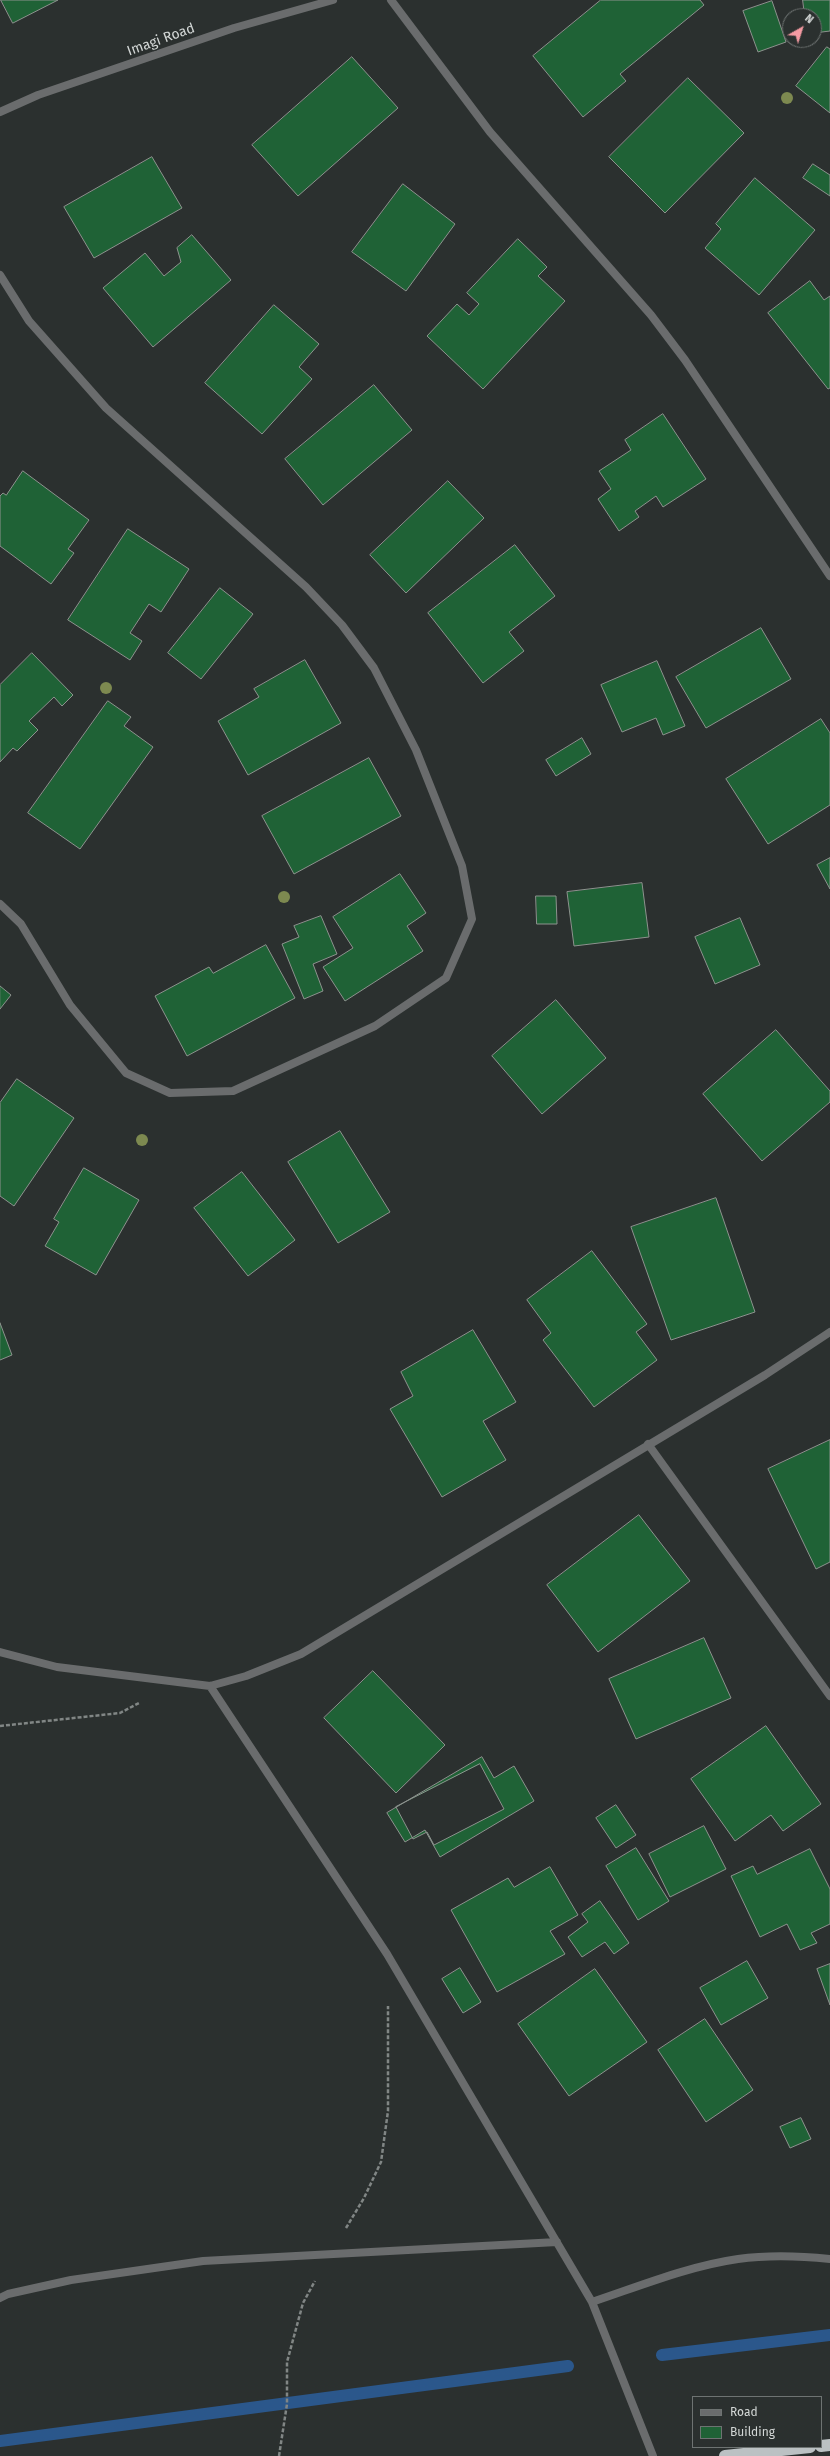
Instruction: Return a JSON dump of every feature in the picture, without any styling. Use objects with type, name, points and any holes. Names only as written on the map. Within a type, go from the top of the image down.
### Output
[{"type":"highway","points":[[724,2456],[800,2448]]},
{"type":"street","name":"Imagi Road","points":[[0,112],[38,95],[234,28],[333,0]]},
{"type":"street","points":[[391,0],[490,132],[656,320],[685,360],[830,576]]},
{"type":"street","points":[[0,275],[29,321],[106,408],[306,587],[342,625],[374,668],[416,750],[459,859],[472,919],[446,978],[375,1026],[233,1091],[170,1093],[126,1073],[70,1005],[21,924],[0,904]]},
{"type":"street","points":[[0,1652],[57,1667],[210,1686],[246,1676],[301,1654],[765,1375],[830,1332]]},
{"type":"street","points":[[648,1444],[830,1696]]},
{"type":"street","points":[[210,1686],[387,1954],[592,2302],[653,2456]]},
{"type":"street","points":[[0,2298],[8,2294],[71,2280],[203,2261],[557,2242]]},
{"type":"street","points":[[592,2302],[684,2272],[739,2258],[812,2257],[830,2259]]},
{"type":"path","points":[[0,1726],[120,1713],[176,1681]]},
{"type":"path","points":[[279,2456],[287,2404],[287,2362],[293,2334],[303,2303],[328,2255],[364,2198],[381,2162],[388,2111],[388,2001]]},
{"type":"building","points":[[1,0],[58,0],[13,23]]},
{"type":"building","points":[[601,0],[700,0],[704,5],[620,74],[626,81],[583,117],[533,56]]},
{"type":"building","points":[[803,0],[830,0],[830,31],[822,32],[822,8],[804,8]]},
{"type":"building","points":[[772,1],[782,30],[782,43],[758,52],[743,11]]},
{"type":"building","points":[[827,47],[830,49],[830,113],[796,86]]},
{"type":"building","points":[[352,57],[398,108],[298,196],[252,145]]},
{"type":"building","points":[[688,78],[744,133],[665,213],[609,157]]},
{"type":"building","points":[[152,157],[182,208],[94,258],[64,207]]},
{"type":"building","points":[[813,164],[830,175],[830,196],[803,178]]},
{"type":"building","points":[[755,178],[815,230],[759,295],[705,248],[721,229],[716,224]]},
{"type":"building","points":[[403,184],[455,224],[406,291],[352,252]]},
{"type":"building","points":[[192,235],[231,280],[153,347],[103,288],[145,253],[164,276],[181,262],[177,248]]},
{"type":"building","points":[[518,239],[547,267],[538,276],[565,301],[483,389],[427,336],[457,304],[469,315],[479,304],[467,293]]},
{"type":"building","points":[[810,281],[824,300],[830,296],[830,388],[828,389],[768,313]]},
{"type":"building","points":[[274,305],[319,344],[299,367],[312,379],[262,434],[205,383]]},
{"type":"building","points":[[374,385],[412,430],[323,505],[285,459]]},
{"type":"building","points":[[663,414],[706,479],[663,507],[656,496],[635,511],[639,517],[619,531],[598,499],[611,489],[599,471],[631,450],[625,440]]},
{"type":"building","points":[[23,471],[89,520],[68,549],[74,553],[51,584],[0,546],[0,496],[3,493],[6,495]]},
{"type":"building","points":[[448,481],[484,518],[406,593],[370,555]]},
{"type":"building","points":[[128,529],[189,569],[161,612],[149,604],[130,633],[142,641],[130,660],[68,620]]},
{"type":"building","points":[[515,545],[555,596],[509,632],[524,651],[483,683],[428,613]]},
{"type":"building","points":[[220,588],[253,614],[201,679],[168,653]]},
{"type":"building","points":[[761,628],[791,679],[706,728],[676,677]]},
{"type":"building","points":[[32,653],[73,695],[62,706],[54,697],[29,721],[38,730],[17,751],[13,748],[0,762],[0,685]]},
{"type":"building","points":[[305,660],[341,723],[248,775],[218,721],[259,697],[254,689]]},
{"type":"building","points":[[657,661],[685,726],[663,735],[656,718],[622,732],[601,685]]},
{"type":"building","points":[[108,701],[131,717],[124,726],[153,747],[80,849],[28,813]]},
{"type":"building","points":[[821,719],[830,733],[830,805],[768,844],[726,779]]},
{"type":"building","points":[[582,738],[591,754],[556,776],[546,760]]},
{"type":"building","points":[[369,758],[401,816],[294,874],[262,816]]},
{"type":"building","points":[[830,858],[830,889],[817,865]]},
{"type":"building","points":[[400,874],[426,913],[407,926],[423,951],[345,1001],[323,967],[353,948],[333,917]]},
{"type":"building","points":[[642,883],[649,937],[574,946],[567,892]]},
{"type":"building","points":[[536,896],[556,896],[557,924],[537,924]]},
{"type":"building","points":[[321,916],[337,954],[313,964],[323,991],[304,999],[282,944],[299,937],[294,926]]},
{"type":"building","points":[[740,918],[760,965],[715,984],[695,937]]},
{"type":"building","points":[[266,945],[295,998],[187,1056],[155,996],[209,967],[213,973]]},
{"type":"building","points":[[0,986],[11,995],[0,1009]]},
{"type":"building","points":[[556,1000],[606,1058],[542,1114],[492,1056]]},
{"type":"building","points":[[776,1030],[830,1091],[830,1102],[762,1161],[703,1094]]},
{"type":"building","points":[[17,1079],[74,1118],[14,1206],[0,1196],[0,1103]]},
{"type":"building","points":[[340,1131],[390,1212],[338,1243],[288,1162]]},
{"type":"building","points":[[84,1168],[139,1200],[96,1275],[45,1246],[59,1222],[54,1219]]},
{"type":"building","points":[[242,1172],[295,1240],[248,1276],[194,1208]]},
{"type":"building","points":[[716,1198],[755,1312],[671,1340],[631,1227]]},
{"type":"building","points":[[592,1251],[647,1324],[636,1332],[657,1360],[594,1407],[543,1340],[551,1333],[527,1300]]},
{"type":"building","points":[[0,1323],[12,1355],[0,1360]]},
{"type":"building","points":[[473,1330],[516,1402],[483,1421],[506,1460],[442,1497],[390,1409],[413,1396],[401,1372]]},
{"type":"building","points":[[830,1440],[830,1562],[816,1569],[768,1469]]},
{"type":"building","points":[[639,1515],[690,1581],[598,1652],[547,1585]]},
{"type":"building","points":[[704,1638],[731,1698],[636,1739],[609,1679]]},
{"type":"building","points":[[373,1671],[445,1745],[396,1793],[324,1718]]},
{"type":"building","points":[[766,1726],[821,1804],[783,1831],[771,1815],[735,1841],[691,1779]]},
{"type":"building","points":[[482,1757],[494,1778],[514,1766],[534,1801],[440,1857],[425,1830],[405,1842],[387,1813]]},
{"type":"building","points":[[480,1764],[504,1809],[434,1845],[427,1832],[413,1839],[396,1807]]},
{"type":"building","points":[[616,1805],[636,1835],[616,1848],[596,1818]]},
{"type":"building","points":[[704,1826],[726,1869],[670,1897],[649,1854]]},
{"type":"building","points":[[636,1848],[669,1901],[638,1920],[606,1866]]},
{"type":"building","points":[[810,1849],[830,1889],[830,1924],[811,1933],[817,1943],[800,1950],[787,1924],[760,1937],[731,1876],[753,1866],[757,1874]]},
{"type":"building","points":[[550,1867],[578,1915],[550,1931],[565,1954],[497,1992],[451,1910],[508,1878],[514,1887]]},
{"type":"building","points":[[600,1901],[629,1943],[614,1954],[605,1942],[582,1957],[568,1937],[588,1922],[582,1914]]},
{"type":"building","points":[[747,1961],[768,1998],[721,2025],[700,1988]]},
{"type":"building","points":[[830,1964],[830,2005],[817,1969]]},
{"type":"building","points":[[460,1968],[481,2002],[463,2013],[442,1979]]},
{"type":"building","points":[[595,1969],[647,2042],[569,2096],[518,2024]]},
{"type":"building","points":[[705,2019],[753,2090],[706,2122],[658,2050]]},
{"type":"building","points":[[801,2118],[811,2139],[790,2148],[780,2127]]},
{"type":"waterway","points":[[662,2355],[830,2335]]},
{"type":"waterway","points":[[0,2441],[568,2366]]}]
